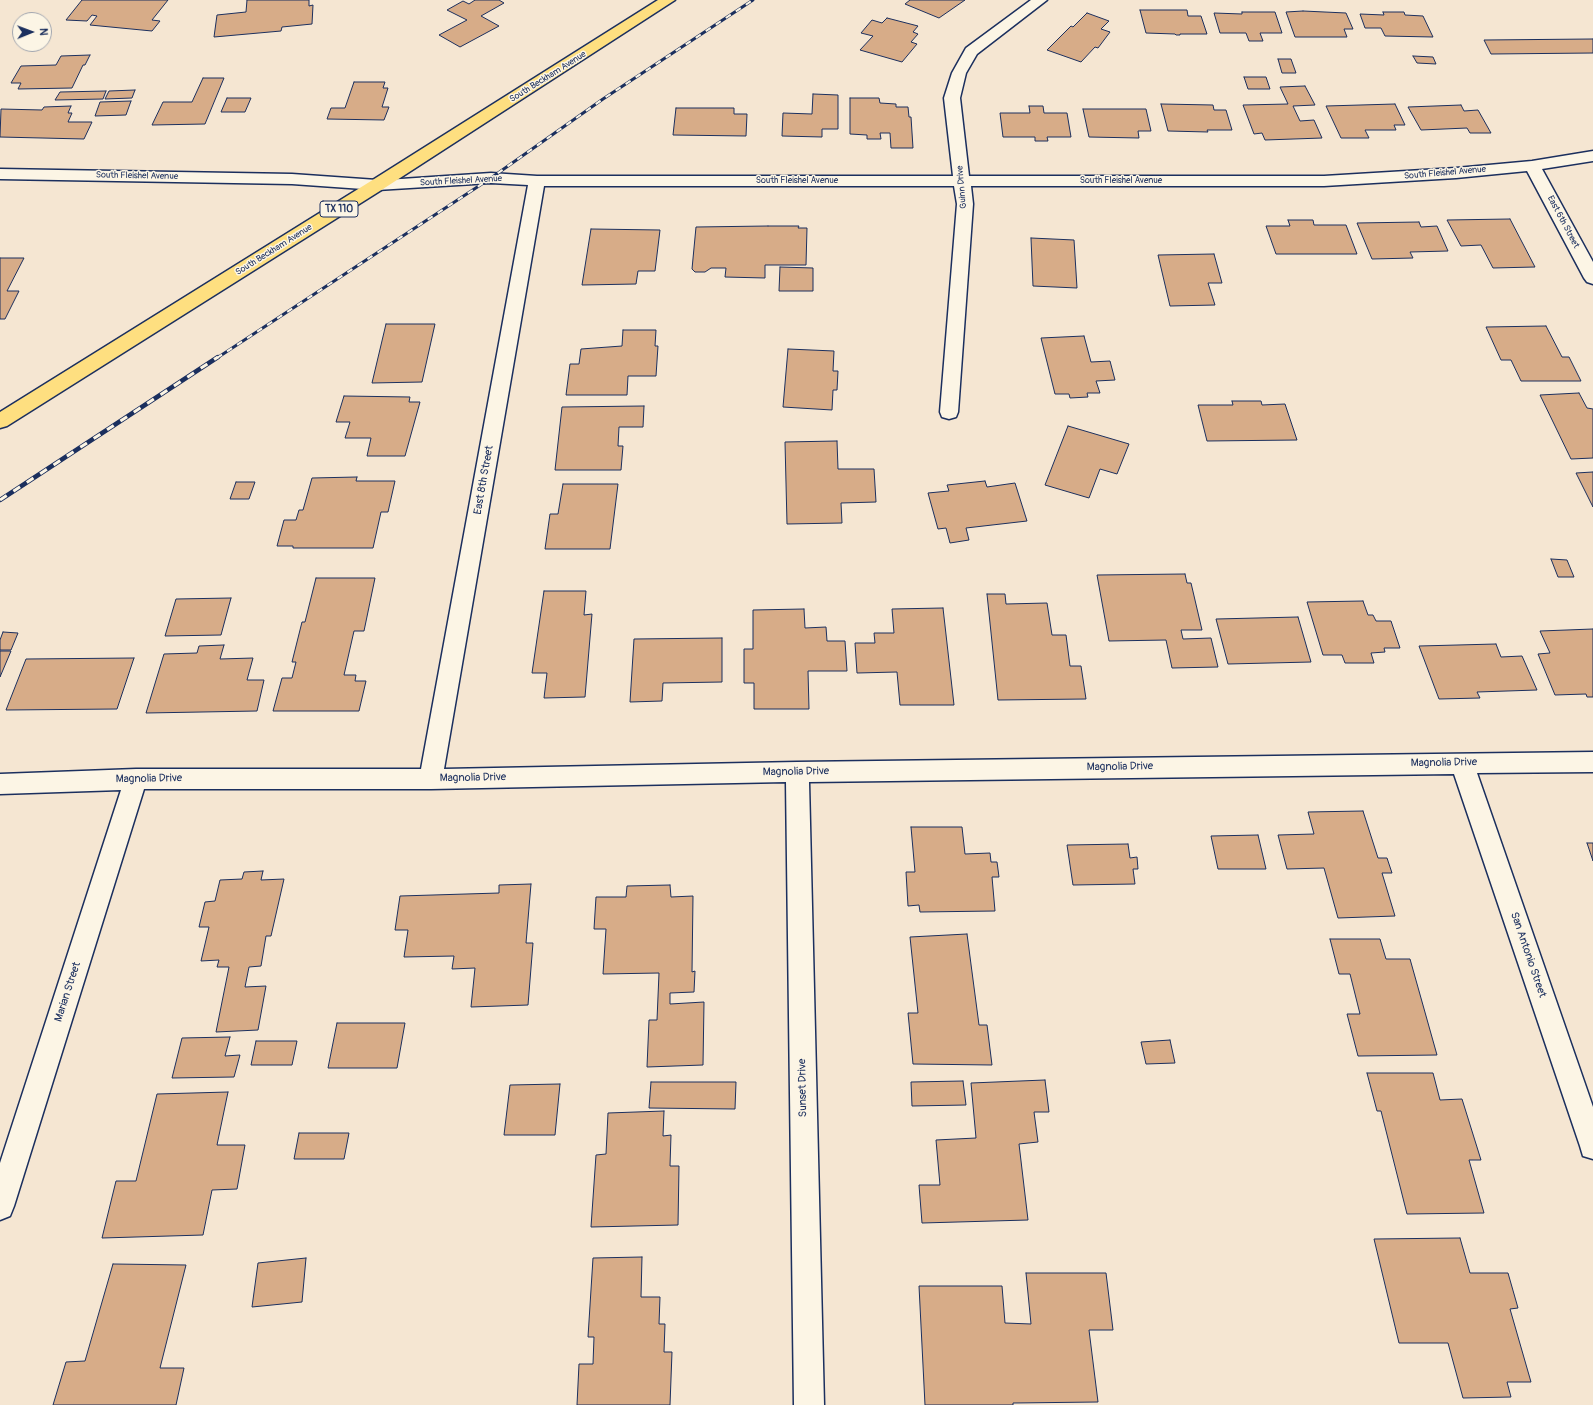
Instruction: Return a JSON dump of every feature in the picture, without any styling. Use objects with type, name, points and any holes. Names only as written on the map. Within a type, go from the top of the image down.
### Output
[{"type":"main road","name":"South Beckham Avenue","points":[[3,418],[376,185],[668,0]]},
{"type":"street","name":"Guinn Drive","points":[[949,412],[965,204],[952,98],[959,73],[971,51],[1040,0]]},
{"type":"street","name":"South Fleishel Avenue","points":[[0,174],[292,179],[376,185],[491,178],[536,180],[1324,180],[1433,175],[1532,166],[1593,156]]},
{"type":"street","name":"East 6th Street","points":[[1532,166],[1593,278]]},
{"type":"street","name":"East 8th Street","points":[[431,779],[536,180]]},
{"type":"street","name":"Magnolia Drive","points":[[0,784],[136,779],[431,779],[797,772],[1593,762]]},
{"type":"street","name":"San Antonio Street","points":[[1462,763],[1593,1146]]},
{"type":"street","name":"Sunset Drive","points":[[797,772],[809,1405]]},
{"type":"street","name":"Marian Street","points":[[0,1206],[136,779]]},
{"type":"building","points":[[82,0],[168,0],[152,20],[160,21],[152,31],[90,25],[97,16],[92,15],[87,21],[66,20]]},
{"type":"building","points":[[247,0],[309,0],[309,6],[313,5],[312,24],[282,27],[281,31],[214,37],[217,15],[246,12]]},
{"type":"building","points":[[475,0],[499,0],[504,3],[481,16],[499,26],[460,47],[439,35],[467,20],[447,10],[463,1],[469,4]]},
{"type":"building","points":[[910,0],[965,0],[939,18],[905,4]]},
{"type":"building","points":[[1140,10],[1187,10],[1188,16],[1201,16],[1207,34],[1176,35],[1146,33]]},
{"type":"building","points":[[1303,11],[1346,13],[1353,29],[1344,29],[1347,37],[1295,37],[1286,12]]},
{"type":"building","points":[[1242,12],[1275,12],[1282,33],[1260,33],[1263,41],[1249,41],[1246,33],[1220,33],[1214,13],[1242,14]]},
{"type":"building","points":[[1383,12],[1404,12],[1405,15],[1423,16],[1433,37],[1385,36],[1381,28],[1365,28],[1360,14],[1384,15]]},
{"type":"building","points":[[1087,13],[1109,21],[1101,29],[1110,32],[1098,48],[1095,47],[1081,62],[1047,50],[1071,26],[1073,27]]},
{"type":"building","points":[[887,18],[918,26],[913,32],[918,34],[911,42],[917,44],[902,62],[860,50],[873,36],[861,33],[872,20],[882,23]]},
{"type":"building","points":[[1593,39],[1593,53],[1491,54],[1484,40]]},
{"type":"building","points":[[90,55],[85,65],[83,65],[72,88],[18,89],[21,83],[11,83],[21,66],[56,65],[61,56]]},
{"type":"building","points":[[1413,56],[1433,57],[1436,64],[1417,63]]},
{"type":"building","points":[[1278,59],[1291,59],[1296,73],[1282,73]]},
{"type":"building","points":[[1244,77],[1266,77],[1270,89],[1248,89]]},
{"type":"building","points":[[203,78],[224,78],[205,124],[152,125],[163,102],[192,102]]},
{"type":"building","points":[[354,82],[385,82],[383,88],[388,88],[382,107],[389,107],[384,120],[327,119],[331,108],[345,108]]},
{"type":"building","points":[[1305,86],[1315,105],[1293,106],[1300,121],[1314,120],[1322,138],[1265,140],[1262,133],[1254,134],[1243,105],[1288,104],[1280,87]]},
{"type":"building","points":[[135,90],[132,98],[105,99],[109,91]]},
{"type":"building","points":[[106,91],[103,99],[55,100],[60,92]]},
{"type":"building","points":[[813,94],[838,95],[838,129],[822,129],[822,137],[782,136],[783,113],[812,114]]},
{"type":"building","points":[[227,98],[251,98],[245,112],[221,112]]},
{"type":"building","points":[[850,98],[879,98],[880,103],[896,104],[896,107],[908,107],[909,117],[911,117],[913,148],[891,148],[890,133],[880,133],[881,139],[867,139],[867,135],[850,134]]},
{"type":"building","points":[[131,101],[126,115],[95,116],[100,102]]},
{"type":"building","points":[[1161,104],[1213,105],[1214,110],[1226,110],[1232,130],[1207,130],[1208,132],[1168,131]]},
{"type":"building","points":[[1395,104],[1405,125],[1394,125],[1396,130],[1365,130],[1369,138],[1341,138],[1326,106]]},
{"type":"building","points":[[1461,105],[1464,111],[1478,110],[1491,133],[1470,133],[1467,128],[1421,130],[1408,107]]},
{"type":"building","points":[[71,106],[68,113],[72,113],[68,122],[92,122],[84,139],[0,137],[1,109],[42,110],[44,107]]},
{"type":"building","points":[[1029,106],[1043,106],[1044,113],[1067,113],[1071,137],[1047,137],[1048,141],[1035,141],[1035,137],[1003,137],[1000,113],[1030,113]]},
{"type":"building","points":[[676,108],[734,108],[734,114],[747,114],[746,136],[673,135]]},
{"type":"building","points":[[1083,109],[1146,109],[1151,131],[1138,131],[1139,138],[1089,137]]},
{"type":"building","points":[[1510,219],[1535,267],[1493,268],[1481,245],[1461,246],[1447,220]]},
{"type":"building","points":[[1288,220],[1313,220],[1314,225],[1346,225],[1357,254],[1276,254],[1266,226],[1290,226]]},
{"type":"building","points":[[1419,222],[1421,227],[1437,226],[1448,251],[1410,252],[1413,258],[1372,259],[1357,223]]},
{"type":"building","points":[[799,226],[798,228],[807,228],[806,265],[765,265],[765,278],[725,277],[726,268],[711,268],[705,272],[695,272],[692,269],[696,227]]},
{"type":"building","points":[[591,229],[660,230],[655,271],[638,271],[636,284],[582,285]]},
{"type":"building","points":[[1031,238],[1074,240],[1077,288],[1033,286]]},
{"type":"building","points":[[1214,254],[1222,283],[1208,283],[1215,305],[1170,306],[1158,255]]},
{"type":"building","points":[[0,258],[24,258],[7,291],[19,291],[5,319],[0,319]]},
{"type":"building","points":[[780,267],[813,268],[813,291],[779,291]]},
{"type":"building","points":[[386,324],[435,324],[422,382],[372,383]]},
{"type":"building","points":[[1546,326],[1562,357],[1569,357],[1581,381],[1521,381],[1511,360],[1501,360],[1486,327]]},
{"type":"building","points":[[623,330],[656,330],[655,346],[658,346],[656,376],[628,376],[627,395],[566,395],[570,364],[579,364],[581,349],[622,346]]},
{"type":"building","points":[[1084,336],[1091,362],[1110,361],[1115,380],[1096,381],[1100,393],[1087,393],[1088,397],[1070,398],[1069,394],[1055,394],[1041,338]]},
{"type":"building","points":[[788,349],[834,351],[833,371],[838,371],[837,390],[833,390],[832,410],[783,407]]},
{"type":"building","points":[[1579,393],[1587,408],[1593,409],[1593,458],[1571,459],[1540,395]]},
{"type":"building","points":[[344,396],[410,397],[409,402],[420,402],[405,456],[367,456],[371,438],[345,438],[350,422],[336,422]]},
{"type":"building","points":[[1232,401],[1261,401],[1262,405],[1285,404],[1297,440],[1207,441],[1198,405],[1233,405]]},
{"type":"building","points":[[644,406],[643,427],[619,427],[618,446],[623,446],[621,470],[555,470],[562,407]]},
{"type":"building","points":[[1068,426],[1129,444],[1117,474],[1100,469],[1089,498],[1045,485]]},
{"type":"building","points":[[837,441],[838,469],[874,469],[876,502],[841,503],[842,523],[787,524],[785,442]]},
{"type":"building","points":[[1593,472],[1593,507],[1576,473]]},
{"type":"building","points":[[357,477],[356,481],[395,481],[388,512],[381,512],[373,548],[293,548],[293,546],[277,546],[284,520],[296,520],[299,510],[303,510],[312,478]]},
{"type":"building","points":[[985,481],[987,487],[1015,483],[1027,521],[966,528],[969,540],[950,543],[946,528],[938,529],[928,493],[949,491],[947,485]]},
{"type":"building","points":[[236,482],[255,482],[249,499],[230,499]]},
{"type":"building","points":[[563,484],[618,484],[610,549],[545,549],[550,514],[558,514]]},
{"type":"building","points":[[1551,559],[1567,560],[1574,577],[1558,577]]},
{"type":"building","points":[[1185,574],[1187,583],[1191,583],[1202,630],[1181,630],[1183,639],[1211,638],[1218,667],[1172,668],[1166,640],[1109,641],[1097,575]]},
{"type":"building","points":[[316,578],[375,578],[364,631],[354,631],[344,675],[356,675],[355,681],[366,681],[359,711],[273,711],[282,678],[292,678],[296,662],[292,662],[302,622],[305,622]]},
{"type":"building","points":[[544,591],[586,591],[584,615],[592,614],[585,697],[544,698],[547,673],[532,673]]},
{"type":"building","points":[[987,594],[1005,594],[1006,604],[1047,603],[1052,635],[1066,635],[1070,666],[1081,666],[1086,699],[998,700]]},
{"type":"building","points":[[231,598],[221,635],[165,636],[176,599]]},
{"type":"building","points":[[1363,601],[1368,615],[1373,615],[1376,621],[1391,621],[1400,648],[1384,648],[1385,652],[1371,653],[1374,663],[1345,663],[1342,655],[1323,655],[1307,602]]},
{"type":"building","points":[[943,608],[954,705],[900,705],[897,672],[857,673],[855,643],[875,643],[874,633],[894,633],[892,609]]},
{"type":"building","points":[[804,609],[805,628],[826,627],[827,641],[845,641],[847,671],[808,671],[809,709],[754,709],[754,683],[744,683],[744,649],[753,649],[753,610]]},
{"type":"building","points":[[1298,617],[1311,662],[1228,664],[1216,619]]},
{"type":"building","points":[[1593,629],[1593,697],[1587,697],[1586,694],[1555,695],[1538,654],[1550,653],[1540,631]]},
{"type":"building","points":[[3,632],[18,633],[11,650],[0,650],[0,640]]},
{"type":"building","points":[[722,638],[722,682],[663,683],[662,701],[630,702],[634,639]]},
{"type":"building","points":[[1496,644],[1501,657],[1522,656],[1537,690],[1477,692],[1480,698],[1439,699],[1419,646]]},
{"type":"building","points":[[224,645],[220,659],[253,658],[247,680],[264,680],[257,711],[146,713],[164,654],[197,653],[199,646]]},
{"type":"building","points":[[0,651],[11,651],[0,677]]},
{"type":"building","points":[[134,658],[117,709],[6,710],[26,659]]},
{"type":"building","points":[[1363,811],[1378,858],[1387,858],[1392,873],[1382,873],[1395,916],[1338,918],[1324,868],[1287,869],[1278,835],[1314,834],[1308,812]]},
{"type":"building","points":[[911,827],[962,827],[965,854],[990,853],[991,862],[997,862],[999,877],[992,877],[995,911],[920,912],[919,905],[908,906],[906,872],[915,872]]},
{"type":"building","points":[[1258,835],[1266,869],[1218,869],[1211,836]]},
{"type":"building","points":[[1587,843],[1593,843],[1593,861]]},
{"type":"building","points":[[1128,844],[1130,858],[1137,857],[1138,869],[1133,869],[1135,884],[1073,885],[1067,845]]},
{"type":"building","points":[[263,871],[261,880],[284,879],[271,936],[266,936],[261,966],[249,967],[245,987],[266,986],[258,1030],[216,1032],[229,967],[217,967],[219,960],[201,961],[209,927],[199,927],[205,902],[215,901],[220,880],[242,879],[244,872]]},
{"type":"building","points":[[531,884],[526,943],[533,943],[528,1005],[471,1007],[475,968],[452,969],[454,956],[404,957],[408,930],[395,930],[400,896],[499,893],[499,885]]},
{"type":"building","points":[[670,885],[671,897],[693,896],[692,972],[695,971],[694,992],[670,993],[670,1004],[704,1002],[703,1065],[647,1067],[649,1020],[657,1020],[659,973],[603,974],[606,929],[594,929],[596,897],[626,897],[627,886]]},
{"type":"building","points":[[967,934],[979,1025],[987,1025],[992,1065],[913,1064],[908,1013],[918,1013],[910,937]]},
{"type":"building","points":[[1330,939],[1380,939],[1386,959],[1410,959],[1437,1055],[1358,1056],[1347,1014],[1360,1014],[1350,974],[1339,974]]},
{"type":"building","points":[[337,1023],[405,1023],[397,1068],[328,1068]]},
{"type":"building","points":[[230,1037],[225,1056],[240,1055],[234,1077],[172,1078],[182,1038]]},
{"type":"building","points":[[1170,1040],[1175,1063],[1146,1064],[1141,1042]]},
{"type":"building","points":[[256,1041],[297,1041],[292,1065],[251,1065]]},
{"type":"building","points":[[1367,1073],[1433,1073],[1440,1100],[1462,1099],[1481,1160],[1469,1160],[1484,1213],[1407,1214],[1381,1111],[1377,1111]]},
{"type":"building","points":[[1045,1080],[1049,1112],[1034,1112],[1038,1142],[1019,1144],[1028,1220],[922,1223],[919,1185],[940,1185],[936,1140],[976,1138],[971,1083]]},
{"type":"building","points":[[963,1081],[966,1105],[912,1106],[911,1082]]},
{"type":"building","points":[[651,1082],[736,1082],[735,1109],[649,1108]]},
{"type":"building","points":[[560,1084],[555,1135],[504,1135],[510,1085]]},
{"type":"building","points":[[228,1092],[217,1145],[245,1145],[237,1189],[212,1190],[203,1235],[102,1238],[116,1181],[136,1181],[157,1094]]},
{"type":"building","points":[[664,1111],[663,1136],[671,1135],[670,1166],[679,1166],[678,1225],[591,1227],[596,1155],[606,1154],[608,1113]]},
{"type":"building","points":[[299,1133],[349,1133],[344,1159],[294,1159]]},
{"type":"building","points":[[1460,1238],[1470,1273],[1508,1273],[1518,1308],[1510,1309],[1531,1382],[1507,1382],[1511,1397],[1463,1398],[1448,1343],[1399,1343],[1374,1239]]},
{"type":"building","points":[[642,1257],[641,1297],[660,1297],[659,1324],[665,1324],[664,1352],[672,1352],[670,1405],[577,1405],[579,1364],[593,1364],[594,1337],[588,1337],[593,1258]]},
{"type":"building","points":[[306,1258],[302,1302],[252,1307],[258,1263]]},
{"type":"building","points":[[113,1264],[186,1265],[160,1368],[184,1368],[176,1405],[53,1405],[66,1362],[85,1361]]},
{"type":"building","points":[[1026,1273],[1106,1273],[1113,1330],[1089,1330],[1098,1402],[1013,1403],[1013,1405],[925,1405],[919,1286],[1002,1286],[1005,1323],[1031,1324]]},
{"type":"railway","points":[[217,358],[491,178],[603,99],[753,0]]},
{"type":"railway","points":[[0,500],[218,357]]}]
